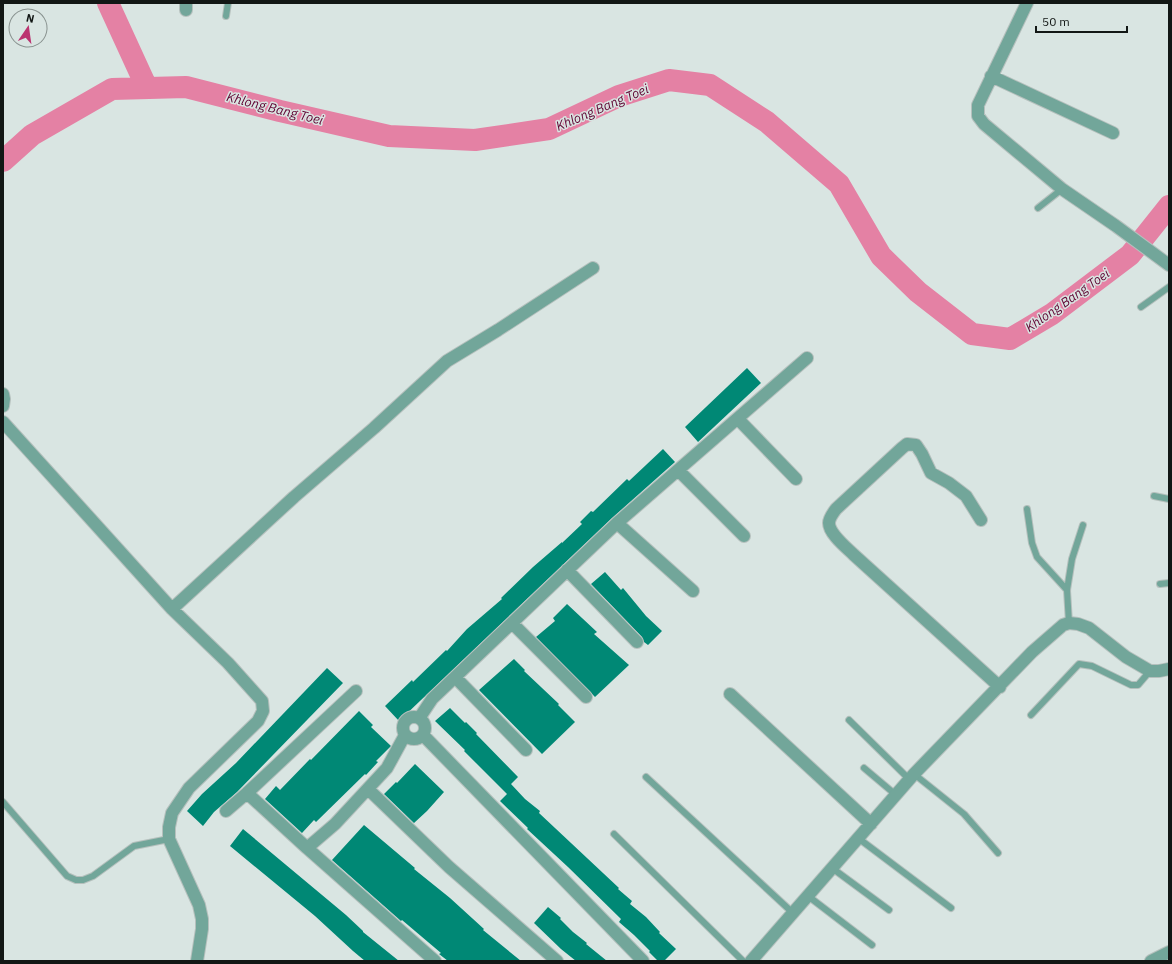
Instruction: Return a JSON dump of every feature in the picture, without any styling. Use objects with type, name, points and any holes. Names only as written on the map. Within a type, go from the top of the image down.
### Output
[{"type":"street","points":[[1027,3],[978,105],[978,116],[984,124],[1062,189],[1116,226],[1167,264]]},
{"type":"street","points":[[991,76],[1113,133]]},
{"type":"street","points":[[172,609],[294,497],[374,428],[447,361],[498,330],[593,268]]},
{"type":"street","points":[[420,718],[432,699],[617,523],[807,358]]},
{"type":"street","points":[[3,394],[3,406]]},
{"type":"street","points":[[738,418],[796,479]]},
{"type":"street","points":[[3,422],[172,609],[228,663],[262,701],[264,711],[258,721],[189,788],[172,813],[169,828],[169,839],[199,905],[202,919],[198,961]]},
{"type":"street","points":[[981,520],[966,496],[949,483],[931,473],[916,445],[907,444],[836,509],[829,522],[830,529],[854,555],[1000,687]]},
{"type":"street","points":[[678,470],[744,536]]},
{"type":"street","points":[[617,523],[693,591]]},
{"type":"street","points":[[567,570],[637,642]]},
{"type":"street","points":[[512,623],[586,697]]},
{"type":"street","points":[[751,961],[912,777],[1032,652],[1063,625],[1069,623],[1078,624],[1089,628],[1126,657],[1150,671],[1169,669]]},
{"type":"street","points":[[455,677],[526,750]]},
{"type":"street","points":[[226,811],[356,691]]},
{"type":"street","points":[[730,694],[871,824]]},
{"type":"street","points":[[414,716],[420,718],[426,726],[423,735],[419,738],[409,738],[405,734],[403,725],[405,720],[409,717],[414,716]]},
{"type":"street","points":[[307,848],[334,824],[387,768],[405,734]]},
{"type":"street","points":[[423,735],[644,961]]},
{"type":"street","points":[[368,789],[449,867],[557,961]]},
{"type":"street","points":[[247,793],[435,961]]},
{"type":"street","points":[[1151,961],[1169,952]]},
{"type":"lane","points":[[226,16],[228,3]]},
{"type":"lane","points":[[1038,208],[1062,189]]},
{"type":"lane","points":[[1141,307],[1169,287]]},
{"type":"lane","points":[[1154,496],[1169,499]]},
{"type":"lane","points":[[1027,510],[1032,543],[1037,557],[1067,590]]},
{"type":"lane","points":[[1069,623],[1067,590],[1072,559],[1083,525]]},
{"type":"lane","points":[[1160,584],[1169,583]]},
{"type":"lane","points":[[1032,715],[1079,664],[1092,666],[1135,686],[1138,685],[1150,671]]},
{"type":"lane","points":[[849,720],[912,777],[964,814],[998,853]]},
{"type":"lane","points":[[864,768],[896,795]]},
{"type":"lane","points":[[646,777],[793,913]]},
{"type":"lane","points":[[3,802],[67,876],[76,880],[83,880],[93,876],[134,846],[169,839]]},
{"type":"lane","points":[[614,834],[743,961]]},
{"type":"lane","points":[[858,838],[950,908]]},
{"type":"lane","points":[[832,868],[889,910]]},
{"type":"lane","points":[[808,896],[872,945]]},
{"type":"building","points":[[747,368],[761,383],[698,442],[685,427]]},
{"type":"building","points":[[663,449],[675,462],[612,518],[399,721],[385,706],[412,680],[413,682],[446,650],[447,651],[467,629],[502,599],[501,598],[533,567],[562,543],[582,524],[580,522],[591,511],[593,512],[627,479],[629,481]]},
{"type":"building","points":[[605,572],[621,590],[623,588],[646,616],[662,631],[648,645],[591,584]]},
{"type":"building","points":[[567,604],[597,632],[594,634],[629,665],[595,697],[536,637],[555,621],[553,618]]},
{"type":"building","points":[[514,659],[575,722],[542,754],[479,690]]},
{"type":"building","points":[[327,668],[343,683],[237,792],[214,812],[203,826],[187,811],[202,794],[236,763]]},
{"type":"building","points":[[450,708],[477,733],[476,734],[518,777],[511,784],[525,799],[540,811],[539,813],[619,888],[618,889],[632,901],[630,904],[646,917],[660,932],[659,933],[676,949],[664,961],[658,961],[634,935],[619,922],[621,919],[500,801],[507,794],[435,721]]},
{"type":"building","points":[[359,711],[373,725],[371,727],[391,746],[376,761],[378,762],[366,775],[365,774],[316,822],[314,820],[302,833],[265,799],[276,786],[280,790]]},
{"type":"building","points":[[415,764],[444,792],[414,823],[384,794]]},
{"type":"building","points":[[364,825],[450,898],[484,929],[483,930],[521,961],[448,961],[439,954],[441,953],[402,920],[401,921],[332,860]]},
{"type":"building","points":[[243,829],[399,961],[365,961],[353,951],[315,916],[230,846]]},
{"type":"building","points":[[548,907],[561,918],[560,919],[573,932],[587,943],[586,944],[607,961],[576,961],[561,949],[534,923]]},
{"type":"waterway","points":[[108,3],[147,88]]},
{"type":"waterway","name":"Khlong Bang Toei","points":[[3,161],[32,135],[112,89],[186,87],[280,111],[389,136],[475,140],[549,129],[619,96],[669,80],[710,85],[767,122],[839,184],[881,256],[918,292],[972,334],[1010,339],[1052,314],[1130,255],[1169,206]]}]
